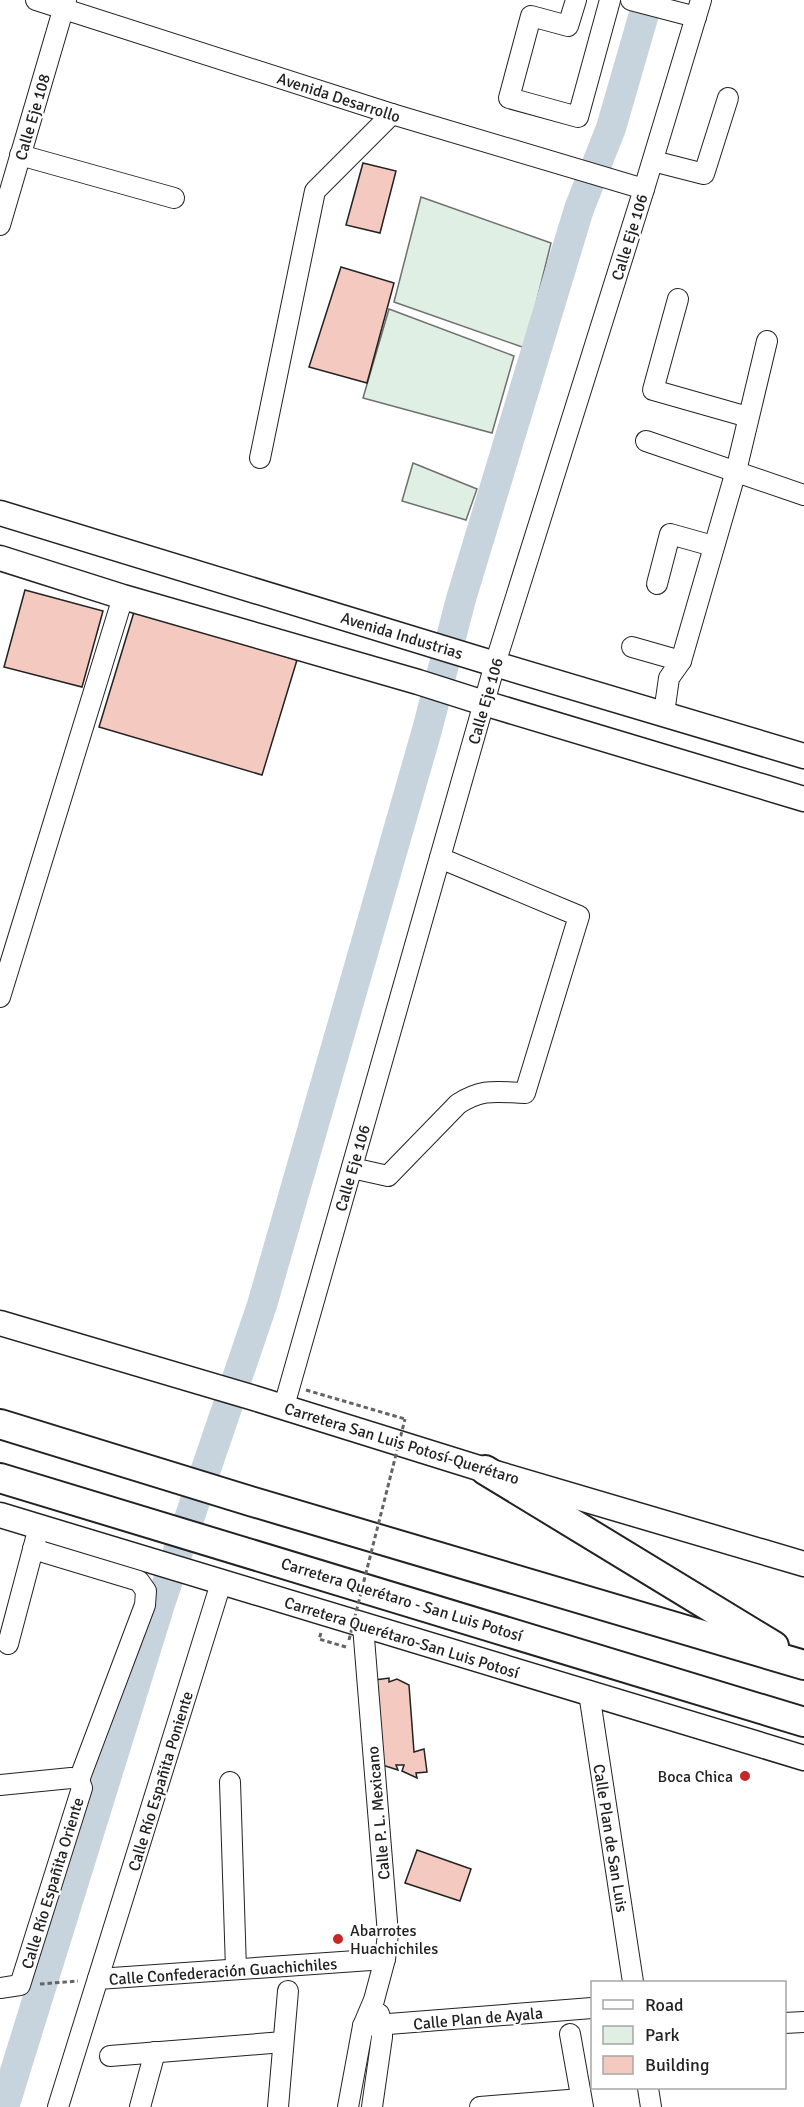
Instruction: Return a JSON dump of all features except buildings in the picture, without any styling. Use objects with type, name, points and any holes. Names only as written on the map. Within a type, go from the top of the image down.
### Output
[{"type":"highway","points":[[0,1424],[250,1501],[804,1665]]},
{"type":"highway","points":[[485,1470],[804,1665]]},
{"type":"highway","name":"Carretera Querétaro - San Luis Potosí","points":[[0,1478],[804,1722]]},
{"type":"main road","name":"Avenida Industrias","points":[[0,513],[804,756]]},
{"type":"main road","points":[[0,558],[123,597],[418,682],[804,799]]},
{"type":"main road","name":"Carretera San Luis Potosí-Querétaro","points":[[0,1323],[255,1398],[287,1396],[485,1470],[804,1564]]},
{"type":"main road","name":"Carretera Querétaro-San Luis Potosí","points":[[0,1515],[35,1538],[148,1559],[356,1633],[589,1693],[804,1758]]},
{"type":"street","name":"Avenida Desarrollo","points":[[36,0],[65,4],[392,114],[644,189]]},
{"type":"street","points":[[576,0],[568,26],[531,16],[509,98],[578,117],[610,0]]},
{"type":"street","points":[[636,1],[665,9],[698,9]]},
{"type":"street","name":"Calle Eje 108","points":[[0,225],[65,4]]},
{"type":"street","name":"Calle Eje 106","points":[[287,1396],[440,858],[473,700],[484,661],[644,189],[698,9]]},
{"type":"street","points":[[653,161],[704,174],[728,98]]},
{"type":"street","points":[[260,458],[315,191],[392,114]]},
{"type":"street","points":[[20,155],[174,198]]},
{"type":"street","points":[[678,299],[653,390],[748,417]]},
{"type":"street","points":[[664,713],[669,678],[681,661],[736,471],[767,341]]},
{"type":"street","points":[[646,441],[804,495]]},
{"type":"street","points":[[657,584],[670,534],[713,546]]},
{"type":"street","points":[[0,997],[123,597]]},
{"type":"street","points":[[632,647],[681,661]]},
{"type":"street","points":[[352,1168],[388,1176],[458,1104],[470,1096],[484,1091],[525,1093],[579,916],[440,858]]},
{"type":"street","points":[[8,1644],[35,1538]]},
{"type":"street","name":"Calle Río Españita Oriente","points":[[28,1985],[82,1788],[80,1780],[145,1605],[146,1591],[139,1581],[35,1538]]},
{"type":"street","name":"Calle Río Españita Poniente","points":[[58,2107],[91,1980],[213,1581]]},
{"type":"street","name":"Calle P. L. Mexicano","points":[[348,2107],[363,2026],[374,2000],[385,1959],[388,1934],[365,1653],[356,1633]]},
{"type":"street","name":"Calle Plan de San Luis","points":[[589,1693],[633,1981]]},
{"type":"street","points":[[0,1785],[71,1778],[80,1780]]},
{"type":"street","points":[[230,1782],[236,1969]]},
{"type":"street","name":"Calle Confederación Guachichiles","points":[[91,1980],[385,1959]]},
{"type":"street","points":[[0,1988],[28,1985]]},
{"type":"street","points":[[278,2107],[288,1991]]},
{"type":"street","points":[[372,2107],[381,2055],[382,2025],[374,2000]]},
{"type":"street","name":"Calle Plan de Ayala","points":[[363,2026],[591,2008]]},
{"type":"street","points":[[786,2023],[804,2022]]},
{"type":"street","points":[[480,2107],[582,2103],[570,2034]]},
{"type":"street","points":[[110,2055],[283,2042]]},
{"type":"street","points":[[140,2107],[155,2052]]},
{"type":"street","points":[[648,2089],[651,2107]]},
{"type":"path","points":[[287,1396],[405,1419],[356,1633],[340,1638]]},
{"type":"path","points":[[330,1635],[321,1632],[319,1639],[365,1653]]},
{"type":"path","points":[[28,1985],[91,1980]]},
{"type":"green space","points":[[421,197],[551,243],[525,348],[394,302]]},
{"type":"green space","points":[[389,309],[514,356],[492,433],[363,398]]},
{"type":"green space","points":[[413,463],[477,489],[466,520],[402,501]]},
{"type":"waterway","points":[[4,2107],[160,1604],[262,1305],[427,730],[461,599],[579,209],[611,128],[648,0]]},
{"type":"place","name":"Boca Chica","points":[[745,1776]]},
{"type":"place","name":"Abarrotes Huachichiles","points":[[338,1939]]}]
